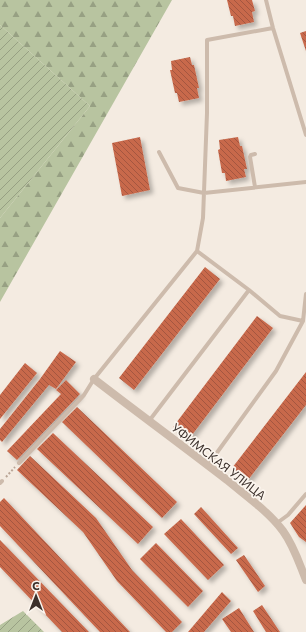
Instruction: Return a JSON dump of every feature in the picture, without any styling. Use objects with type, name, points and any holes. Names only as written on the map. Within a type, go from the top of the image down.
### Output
[{"type":"street","name":"УФИМСКАЯ УЛИЦА","points":[[94,379],[148,422],[207,465],[277,523],[293,546],[304,567],[306,580]]},
{"type":"lane","points":[[266,0],[273,28],[306,135]]},
{"type":"lane","points":[[19,463],[84,395],[94,379],[197,251],[203,218],[207,113],[207,40],[273,28]]},
{"type":"lane","points":[[159,152],[178,188],[204,193],[306,182]]},
{"type":"lane","points":[[255,154],[251,155],[250,158],[255,187]]},
{"type":"lane","points":[[197,251],[249,290],[280,316],[303,321]]},
{"type":"lane","points":[[148,422],[249,290]]},
{"type":"lane","points":[[207,465],[276,371],[303,321],[306,294]]},
{"type":"lane","points":[[277,523],[288,515],[306,494]]},
{"type":"path","points":[[1,482],[19,463]]},
{"type":"green space","points":[[0,0],[172,0],[0,302],[0,218],[90,106],[0,25]]},
{"type":"green space","points":[[0,25],[90,106],[0,218]]},
{"type":"green space","points":[[23,611],[44,632],[0,632],[0,625]]},
{"type":"building","points":[[227,0],[252,0],[255,11],[252,12],[254,22],[235,26]]},
{"type":"building","points":[[306,31],[306,51],[300,33]]},
{"type":"building","points":[[190,57],[192,65],[194,65],[199,88],[197,88],[199,98],[179,102],[177,93],[175,93],[170,70],[172,70],[171,61]]},
{"type":"building","points":[[140,137],[150,190],[122,196],[112,143]]},
{"type":"building","points":[[238,137],[240,146],[242,146],[247,169],[244,169],[246,177],[226,181],[225,173],[222,173],[218,150],[220,149],[219,140]]},
{"type":"building","points":[[205,267],[220,279],[134,390],[119,378]]},
{"type":"building","points":[[257,316],[273,328],[189,439],[173,427]]},
{"type":"building","points":[[60,351],[76,362],[56,389],[49,385],[2,442],[0,440],[0,429],[40,379]]},
{"type":"building","points":[[25,363],[37,373],[0,419],[0,395]]},
{"type":"building","points":[[306,372],[306,405],[248,480],[232,468]]},
{"type":"building","points":[[66,380],[80,394],[17,460],[7,451],[61,394],[56,390]]},
{"type":"building","points":[[77,407],[177,502],[162,518],[62,422]]},
{"type":"building","points":[[53,433],[153,527],[138,544],[37,449]]},
{"type":"building","points":[[30,456],[96,518],[132,570],[182,622],[172,632],[166,632],[117,581],[83,532],[17,470]]},
{"type":"building","points":[[4,498],[130,632],[100,632],[0,526],[0,502]]},
{"type":"building","points":[[306,505],[306,542],[299,537],[290,523]]},
{"type":"building","points":[[201,507],[238,548],[231,554],[194,514]]},
{"type":"building","points":[[181,519],[224,565],[208,580],[164,534]]},
{"type":"building","points":[[0,540],[89,632],[62,632],[0,567]]},
{"type":"building","points":[[156,543],[203,591],[188,607],[140,559]]},
{"type":"building","points":[[244,555],[265,586],[258,592],[236,560]]},
{"type":"building","points":[[222,592],[231,601],[204,632],[188,632]]},
{"type":"building","points":[[262,605],[280,632],[266,632],[253,611]]},
{"type":"building","points":[[239,608],[254,632],[231,632],[222,619]]}]
